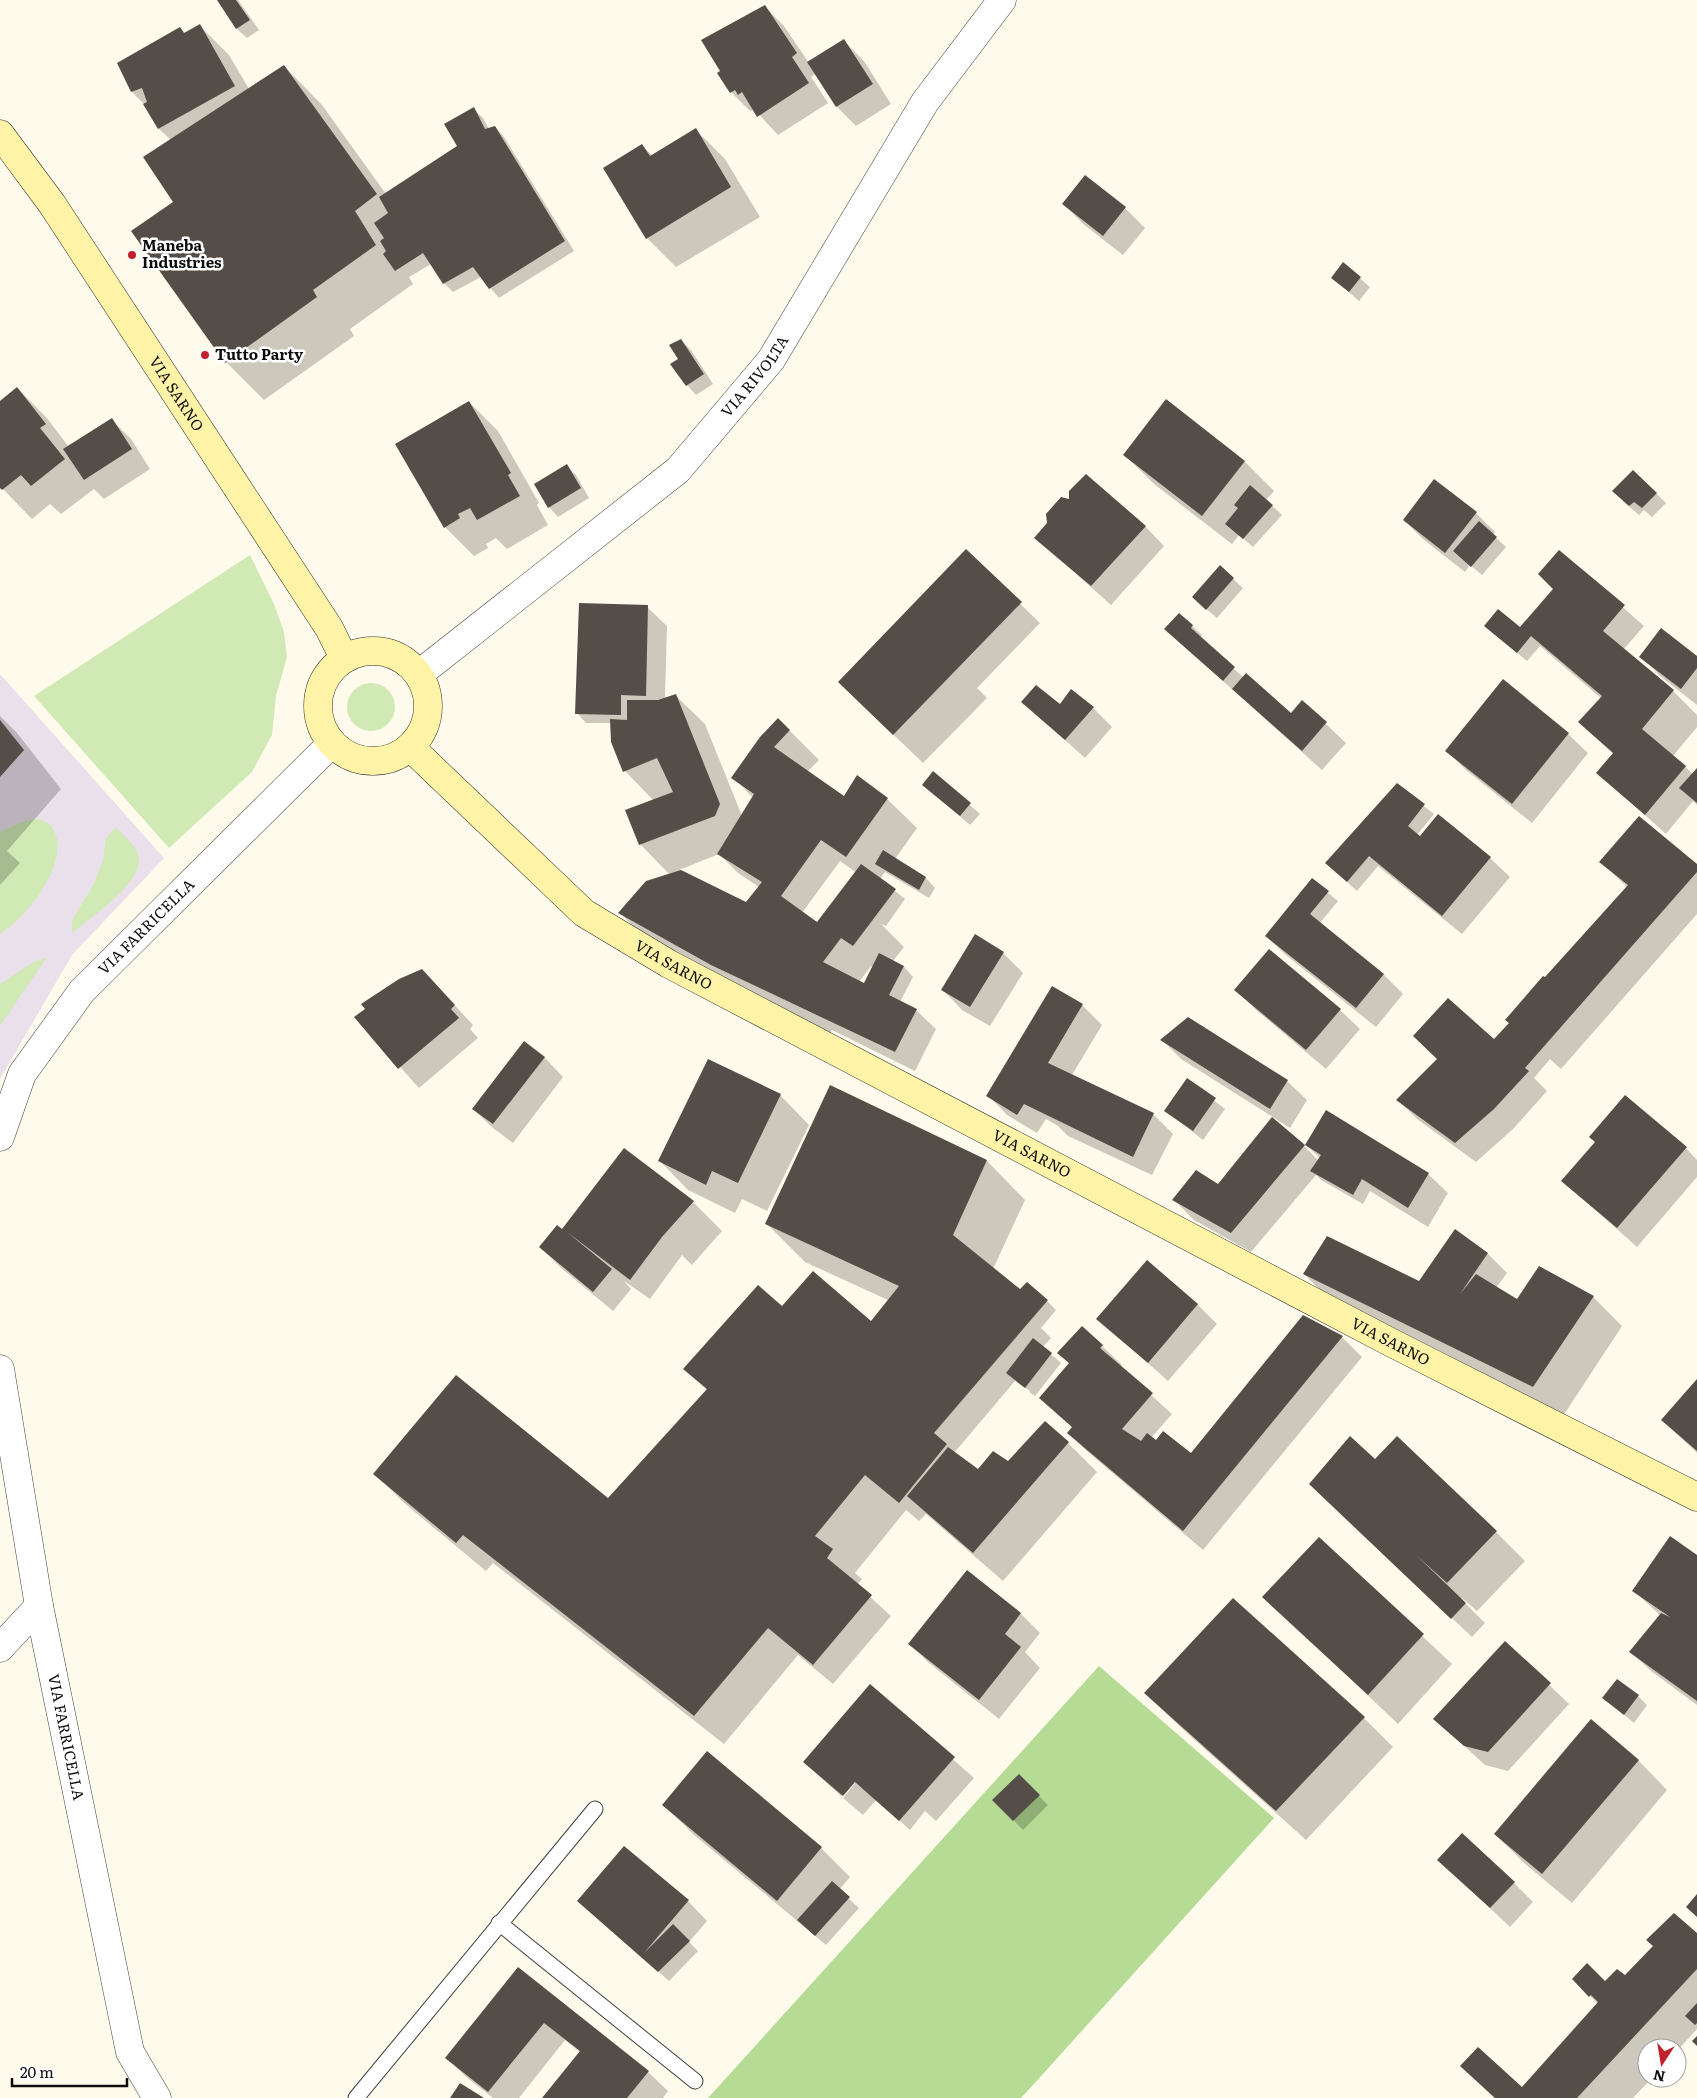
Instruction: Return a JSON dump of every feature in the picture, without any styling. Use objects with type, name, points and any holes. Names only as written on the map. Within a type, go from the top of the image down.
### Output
[{"type":"main road","name":"VIA SARNO","points":[[0,134],[57,213],[329,628],[344,658]]},
{"type":"main road","points":[[376,650],[393,654],[407,662],[418,674],[426,688],[427,720],[420,734],[410,747],[396,756],[379,761],[362,760],[346,754],[332,744],[322,730],[318,714],[318,698],[322,682],[332,668],[344,658],[359,652],[376,650]]},
{"type":"main road","name":"VIA SARNO","points":[[410,747],[584,913],[669,964],[1392,1344],[1697,1497]]},
{"type":"street","name":"VIA RIVOLTA","points":[[418,674],[678,470],[771,360],[925,102],[1002,0]]},
{"type":"street","name":"VIA FARRICELLA","points":[[2,1124],[22,1074],[82,991],[332,744]]},
{"type":"street","name":"VIA FARRICELLA","points":[[0,1369],[39,1606],[130,2052],[157,2098]]},
{"type":"street","points":[[0,1648],[39,1606]]},
{"type":"lane","points":[[356,2098],[595,1809]]},
{"type":"lane","points":[[499,1923],[695,2081]]},
{"type":"shaded area","points":[[0,674],[164,858],[72,955],[0,1079]]},
{"type":"green space","points":[[250,555],[274,604],[284,632],[287,657],[276,696],[272,735],[252,772],[169,848],[34,696]]},
{"type":"green space","points":[[366,683],[376,683],[385,687],[391,693],[394,698],[394,716],[385,727],[376,731],[366,731],[357,727],[351,721],[347,712],[347,702],[351,693],[357,687]]},
{"type":"green space","points":[[39,819],[52,827],[57,840],[57,855],[52,871],[34,902],[23,915],[0,934],[0,832],[24,821]]},
{"type":"green space","points":[[116,827],[132,844],[138,854],[139,864],[126,887],[104,908],[72,933],[72,920],[94,884],[103,860],[106,838]]},
{"type":"green space","points":[[47,957],[0,1026],[0,984],[32,963]]},
{"type":"green space","points":[[1099,1666],[1274,1818],[1042,2075],[1021,2098],[708,2098]]},
{"type":"building","points":[[217,0],[236,0],[250,20],[236,29]]},
{"type":"building","points":[[765,5],[797,53],[792,57],[809,83],[757,117],[742,92],[738,95],[735,90],[730,93],[717,73],[720,71],[701,40]]},
{"type":"building","points":[[200,24],[235,86],[158,129],[143,104],[147,102],[142,88],[131,92],[117,63],[180,27],[184,33]]},
{"type":"building","points":[[844,39],[873,84],[836,107],[807,62]]},
{"type":"building","points":[[284,65],[377,194],[355,211],[376,245],[313,290],[317,297],[225,363],[131,231],[173,202],[143,157]]},
{"type":"building","points":[[474,107],[485,129],[495,126],[565,241],[489,289],[473,267],[443,284],[423,253],[395,271],[383,254],[386,251],[380,241],[384,238],[374,223],[388,213],[379,197],[457,146],[444,124]]},
{"type":"building","points":[[696,128],[731,187],[646,239],[603,168],[642,144],[650,156]]},
{"type":"building","points":[[1085,175],[1126,207],[1103,236],[1062,204]]},
{"type":"building","points":[[1343,262],[1361,277],[1349,292],[1331,278]]},
{"type":"building","points":[[681,339],[704,374],[686,386],[670,364],[678,359],[669,345]]},
{"type":"building","points":[[17,387],[46,424],[40,428],[65,459],[31,486],[21,475],[2,490],[0,488],[0,401]]},
{"type":"building","points":[[1166,399],[1245,461],[1202,516],[1123,455]]},
{"type":"building","points":[[469,401],[511,473],[508,475],[520,496],[477,520],[470,508],[458,514],[460,518],[444,528],[395,444]]},
{"type":"building","points":[[112,418],[132,449],[84,480],[63,449]]},
{"type":"building","points":[[567,464],[581,488],[548,508],[534,484]]},
{"type":"building","points":[[1633,470],[1657,493],[1642,508],[1634,502],[1629,506],[1612,491]]},
{"type":"building","points":[[1086,474],[1146,526],[1091,586],[1034,538],[1047,523],[1046,514],[1061,497],[1069,499],[1069,491]]},
{"type":"building","points":[[1434,479],[1477,512],[1445,553],[1403,520]]},
{"type":"building","points":[[1250,485],[1273,505],[1243,539],[1225,524],[1238,508],[1234,505]]},
{"type":"building","points":[[1479,521],[1497,537],[1471,567],[1453,551]]},
{"type":"building","points":[[966,549],[1022,602],[893,735],[838,682]]},
{"type":"building","points":[[1559,550],[1625,605],[1603,631],[1674,690],[1642,729],[1686,766],[1645,815],[1596,773],[1613,753],[1578,722],[1602,696],[1531,636],[1517,653],[1484,626],[1498,609],[1520,627],[1553,589],[1538,574]]},
{"type":"building","points":[[1220,565],[1234,578],[1206,610],[1192,597]]},
{"type":"building","points":[[579,603],[648,605],[646,696],[621,695],[621,715],[575,714]]},
{"type":"building","points":[[1179,613],[1193,625],[1191,628],[1235,667],[1223,681],[1164,629]]},
{"type":"building","points":[[1661,628],[1697,656],[1697,668],[1681,689],[1639,657]]},
{"type":"building","points":[[1246,673],[1291,713],[1302,700],[1327,722],[1302,751],[1232,689]]},
{"type":"building","points":[[1503,679],[1569,733],[1512,804],[1445,751]]},
{"type":"building","points":[[1036,685],[1060,704],[1071,689],[1094,707],[1065,740],[1021,702]]},
{"type":"building","points":[[676,694],[720,804],[715,816],[639,845],[625,810],[673,792],[657,758],[623,772],[611,742],[610,719],[627,720],[627,700],[658,700]]},
{"type":"building","points":[[778,718],[790,730],[774,747],[844,796],[857,775],[888,798],[846,857],[821,840],[781,896],[817,922],[861,864],[896,889],[853,946],[841,938],[823,962],[864,983],[879,953],[904,966],[889,995],[917,1009],[895,1052],[711,965],[618,913],[646,881],[681,870],[746,902],[762,882],[717,854],[754,794],[731,778],[760,737]]},
{"type":"building","points":[[0,720],[24,750],[0,777]]},
{"type":"building","points":[[1697,768],[1697,803],[1679,788]]},
{"type":"building","points":[[933,771],[971,803],[960,816],[922,785]]},
{"type":"building","points":[[1397,783],[1425,804],[1408,826],[1420,836],[1438,814],[1491,857],[1442,916],[1369,856],[1347,882],[1325,863]]},
{"type":"building","points":[[1639,816],[1697,864],[1697,872],[1525,1068],[1529,1071],[1494,1109],[1455,1143],[1396,1100],[1437,1059],[1413,1036],[1448,998],[1494,1039],[1509,1023],[1505,1020],[1543,976],[1545,977],[1628,885],[1599,862]]},
{"type":"building","points":[[883,850],[926,877],[919,890],[875,864]]},
{"type":"building","points":[[1312,878],[1329,891],[1310,914],[1384,974],[1356,1008],[1265,936]]},
{"type":"building","points":[[975,934],[1004,952],[970,1007],[941,990]]},
{"type":"building","points":[[1269,949],[1341,1009],[1306,1050],[1234,990]]},
{"type":"building","points":[[422,969],[455,1005],[451,1009],[459,1018],[398,1069],[354,1017],[365,1009],[361,1004],[399,979]]},
{"type":"building","points":[[1052,986],[1083,1004],[1048,1063],[1154,1113],[1133,1157],[1024,1104],[1017,1115],[986,1096]]},
{"type":"building","points":[[1188,1017],[1288,1080],[1270,1109],[1160,1040]]},
{"type":"building","points":[[524,1041],[545,1057],[493,1124],[472,1109]]},
{"type":"building","points":[[708,1059],[781,1094],[738,1183],[712,1171],[706,1185],[658,1161]]},
{"type":"building","points":[[1187,1078],[1216,1098],[1193,1131],[1164,1111]]},
{"type":"building","points":[[830,1085],[987,1160],[953,1235],[1020,1289],[1027,1282],[1048,1300],[934,1433],[947,1444],[899,1503],[865,1475],[815,1536],[833,1549],[827,1558],[872,1595],[813,1665],[768,1628],[694,1716],[463,1535],[456,1543],[373,1474],[456,1375],[608,1498],[707,1389],[683,1369],[758,1285],[782,1306],[813,1271],[871,1321],[899,1286],[765,1224]]},
{"type":"building","points":[[1625,1095],[1687,1147],[1617,1228],[1561,1181],[1595,1142],[1589,1137]]},
{"type":"building","points":[[1326,1110],[1429,1173],[1408,1208],[1362,1179],[1353,1195],[1310,1171],[1321,1155],[1305,1145]]},
{"type":"building","points":[[1272,1117],[1305,1145],[1231,1233],[1172,1200],[1196,1170],[1218,1184]]},
{"type":"building","points":[[624,1148],[694,1201],[662,1237],[630,1280],[567,1232],[612,1269],[593,1292],[539,1247],[557,1225],[562,1229]]},
{"type":"building","points":[[1455,1229],[1488,1253],[1460,1294],[1476,1274],[1517,1299],[1539,1266],[1594,1296],[1533,1387],[1303,1274],[1327,1236],[1419,1281]]},
{"type":"building","points":[[1147,1260],[1198,1304],[1148,1363],[1096,1319]]},
{"type":"building","points":[[1303,1315],[1343,1336],[1183,1531],[1067,1433],[1072,1427],[1039,1398],[1069,1363],[1057,1353],[1082,1326],[1103,1345],[1100,1348],[1153,1393],[1122,1429],[1141,1441],[1147,1433],[1156,1440],[1163,1431],[1191,1453]]},
{"type":"building","points":[[1033,1338],[1052,1353],[1025,1388],[1006,1373]]},
{"type":"building","points":[[1697,1379],[1697,1451],[1661,1420]]},
{"type":"building","points":[[1045,1421],[1069,1442],[973,1553],[907,1496],[948,1447],[978,1469],[993,1451],[1008,1461]]},
{"type":"building","points":[[1350,1436],[1375,1459],[1397,1436],[1497,1531],[1447,1583],[1416,1555],[1466,1603],[1451,1619],[1309,1484]]},
{"type":"building","points":[[1670,1536],[1697,1555],[1697,1701],[1629,1652],[1661,1613],[1670,1617],[1632,1591]]},
{"type":"building","points":[[1319,1537],[1424,1634],[1368,1695],[1262,1597]]},
{"type":"building","points":[[967,1570],[1021,1613],[1005,1634],[1021,1647],[979,1700],[908,1644]]},
{"type":"building","points":[[1233,1598],[1365,1717],[1276,1811],[1144,1693]]},
{"type":"building","points":[[1505,1641],[1551,1683],[1488,1752],[1464,1746],[1433,1719]]},
{"type":"building","points":[[1617,1679],[1639,1695],[1624,1715],[1602,1698]]},
{"type":"building","points":[[870,1684],[955,1757],[899,1821],[855,1782],[843,1796],[803,1762]]},
{"type":"building","points":[[1591,1719],[1639,1760],[1542,1874],[1494,1834]]},
{"type":"building","points":[[707,1751],[822,1847],[777,1901],[662,1805]]},
{"type":"building","points":[[1019,1774],[1040,1795],[1013,1821],[992,1800]]},
{"type":"building","points":[[1462,1833],[1515,1882],[1490,1908],[1437,1860]]},
{"type":"building","points":[[624,1846],[689,1900],[644,1953],[673,1924],[690,1941],[658,1972],[577,1901]]},
{"type":"building","points":[[832,1881],[850,1897],[815,1936],[797,1920]]},
{"type":"building","points":[[1697,1894],[1697,1917],[1686,1907]]},
{"type":"building","points":[[1674,1913],[1697,1933],[1697,1969],[1577,2098],[1495,2098],[1460,2066],[1478,2047],[1522,2087],[1598,2002],[1591,1995],[1589,1997],[1572,1979],[1587,1963],[1605,1981],[1617,1969],[1625,1975],[1653,1946],[1646,1940]]},
{"type":"building","points":[[518,1967],[649,2071],[627,2098],[542,2098],[580,2051],[544,2023],[488,2092],[445,2058]]},
{"type":"building","points":[[1697,2003],[1697,2023],[1695,2025],[1685,2016]]},
{"type":"building","points":[[1697,2036],[1697,2046],[1692,2041]]},
{"type":"building","points":[[460,2083],[484,2098],[450,2098]]},
{"type":"place","name":"Maneba Industries","points":[[132,255]]},
{"type":"place","name":"Tutto Party","points":[[205,355]]}]
